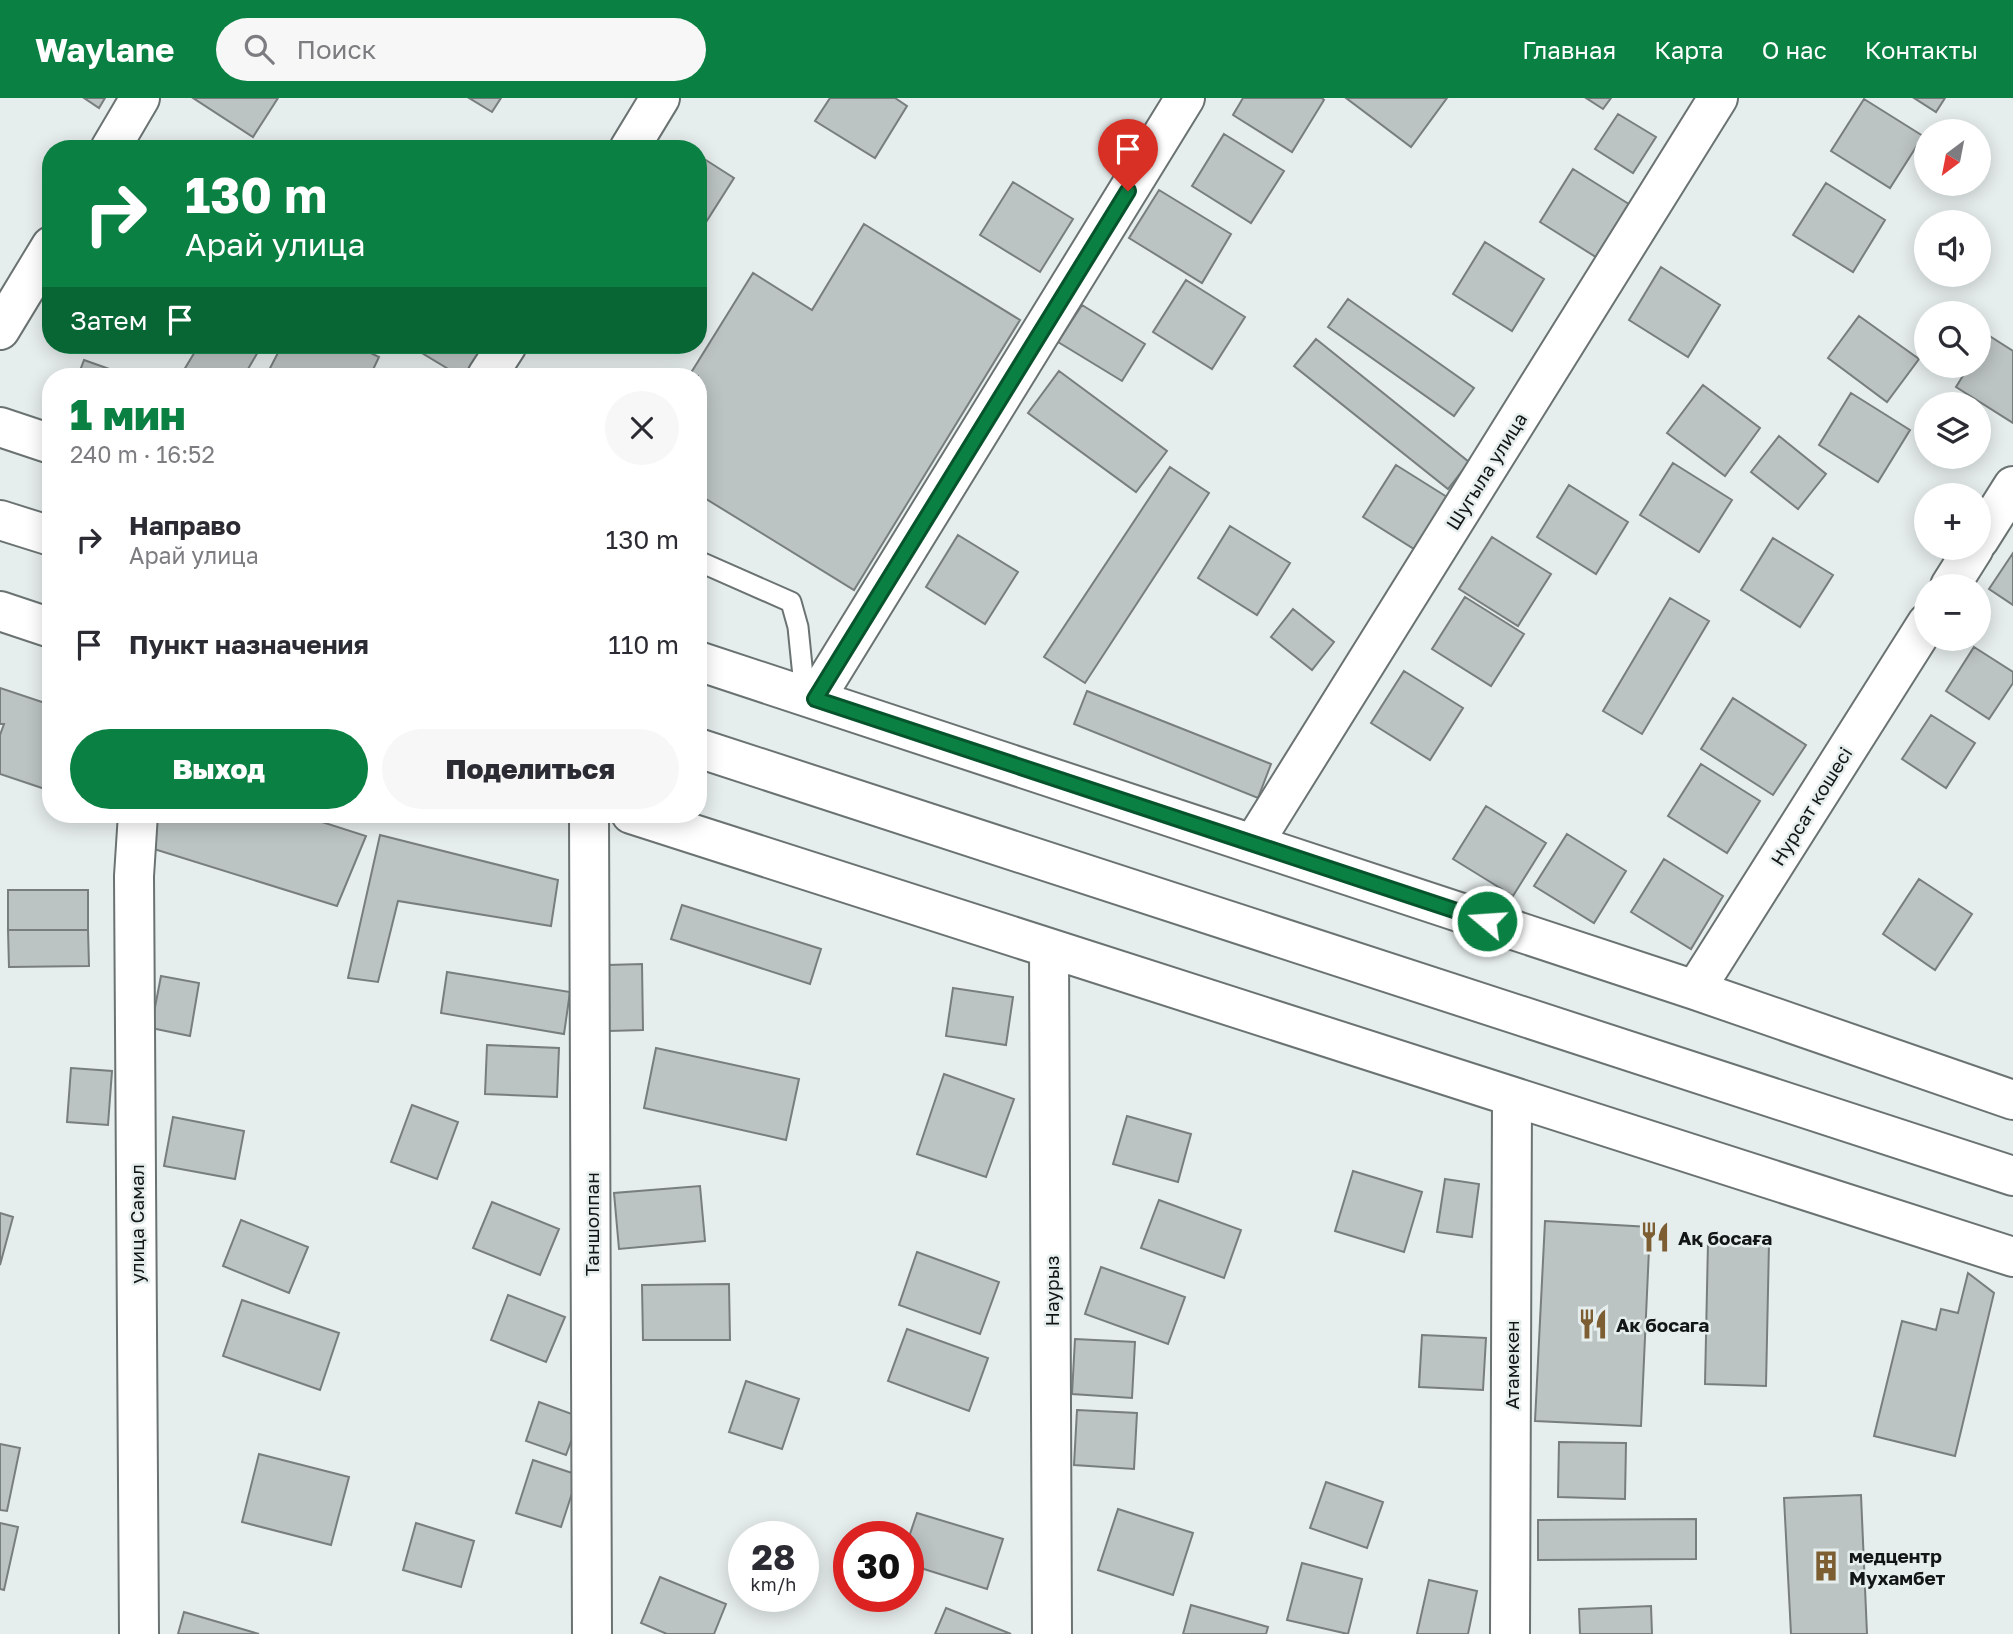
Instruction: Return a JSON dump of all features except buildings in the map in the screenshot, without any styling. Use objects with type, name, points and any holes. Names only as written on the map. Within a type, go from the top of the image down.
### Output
[{"type":"street","points":[[115,140],[140,98]]},
{"type":"street","points":[[634,140],[660,98]]},
{"type":"street","points":[[810,698],[1185,98]]},
{"type":"street","name":"Шугыла улица","points":[[1253,844],[1718,98]]},
{"type":"street","points":[[0,330],[42,261]]},
{"type":"street","points":[[0,427],[42,441]]},
{"type":"street","points":[[1991,521],[2013,486]]},
{"type":"street","points":[[0,520],[42,533]]},
{"type":"street","points":[[0,611],[42,625]]},
{"type":"street","name":"Нурсат кошесi","points":[[1695,990],[1914,644]]},
{"type":"street","points":[[707,664],[1695,990],[2013,1100]]},
{"type":"street","points":[[707,751],[2013,1176]]},
{"type":"street","name":"улица Самал","points":[[137,823],[134,876],[139,1634]]},
{"type":"street","name":"Таншолпан","points":[[589,823],[592,1634]]},
{"type":"street","points":[[659,823],[2013,1257]]},
{"type":"street","name":"Наурыз","points":[[1049,948],[1052,1634]]},
{"type":"street","name":"Атамекен","points":[[1510,1634],[1512,1097]]},
{"type":"lane","points":[[707,565],[791,602],[798,626],[810,698]]},
{"type":"place","name":"Ақ босаға","points":[[1655,1237]]},
{"type":"place","name":"Ак босага","points":[[1593,1324]]},
{"type":"place","name":"медцентр Мухамбет","points":[[1826,1566]]},
{"type":"route","points":[[1128,191],[815,699],[1487,921]]}]
